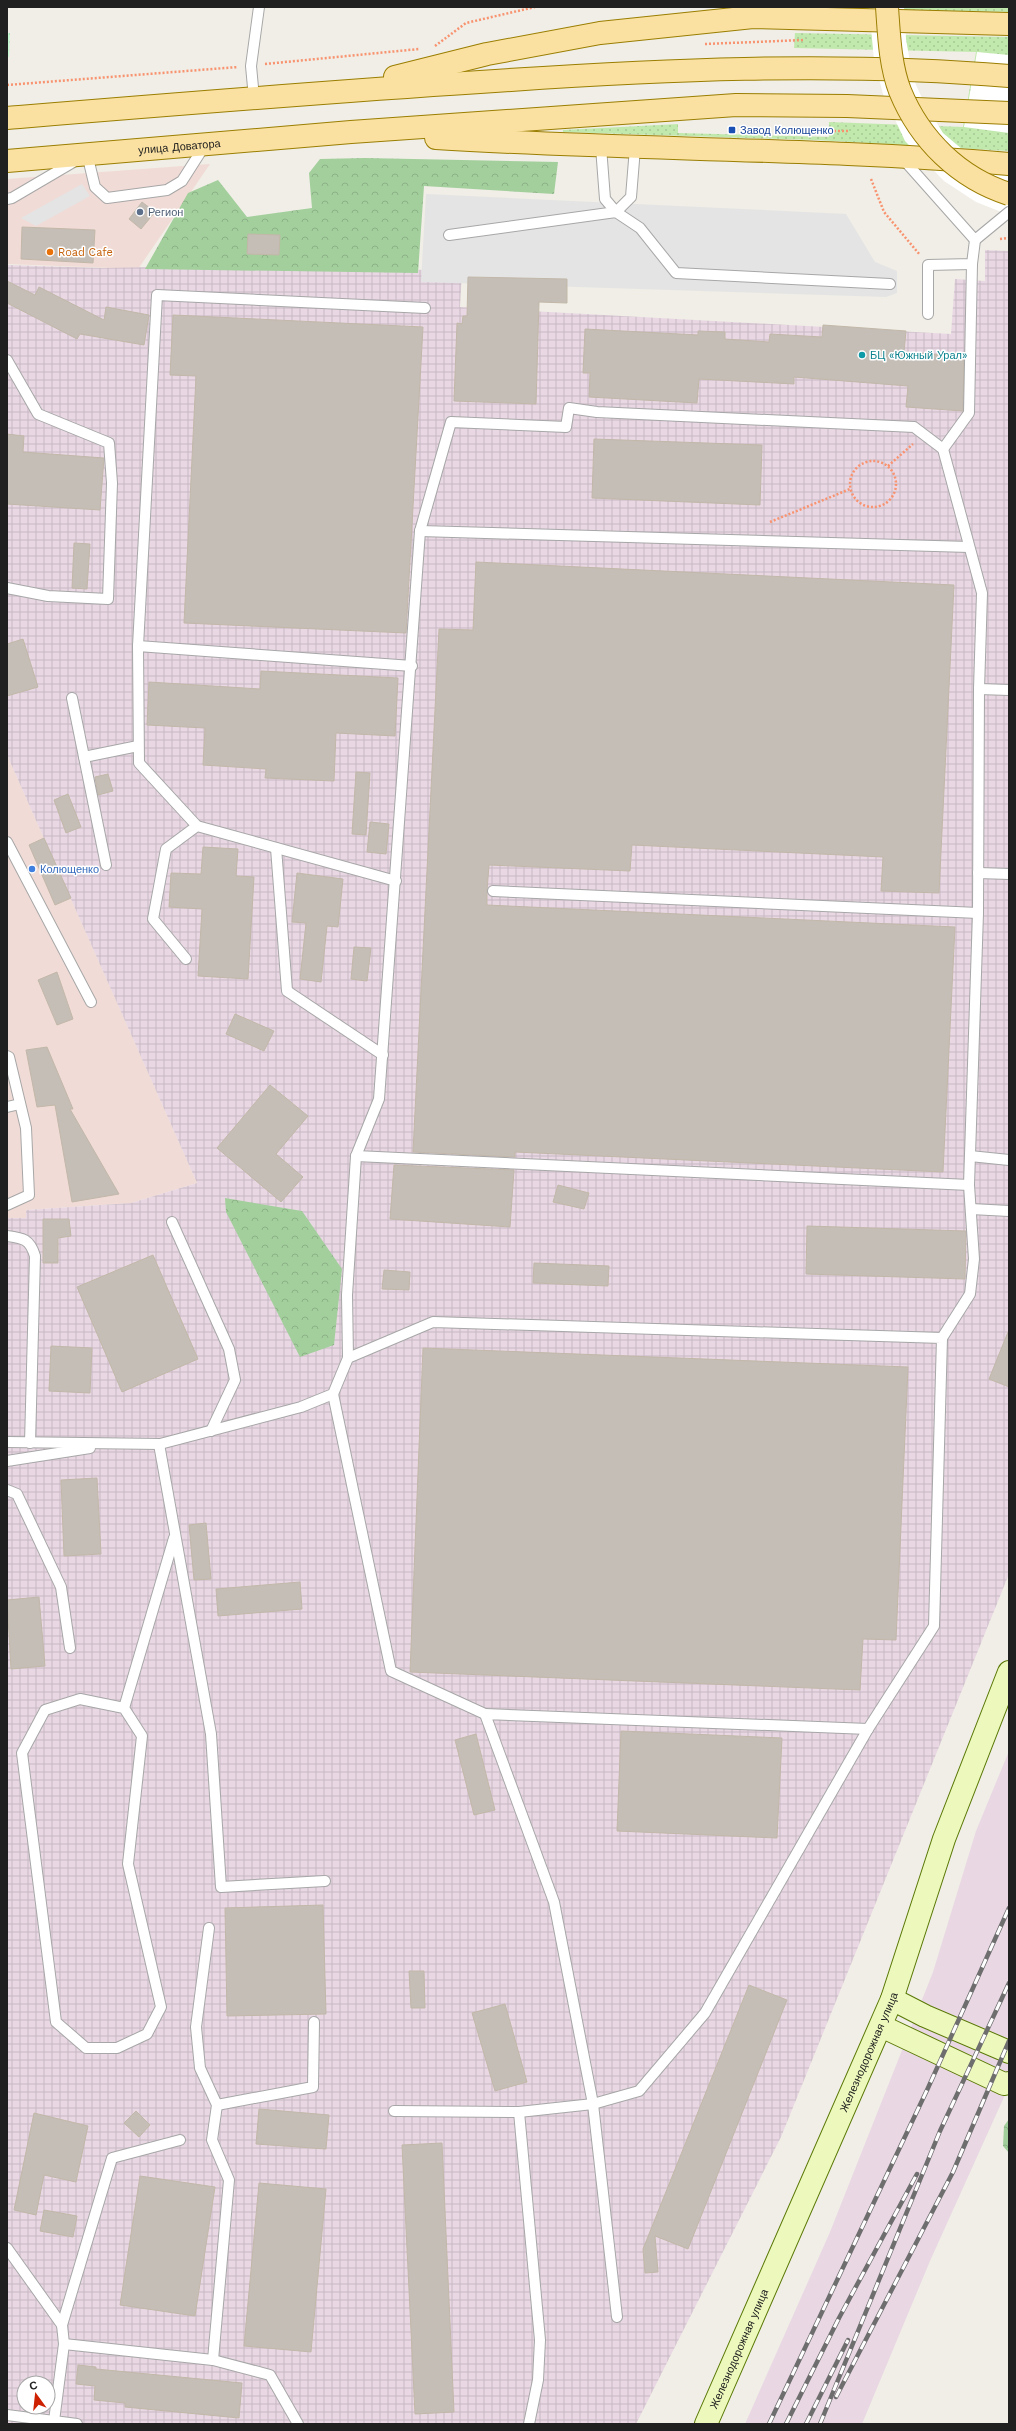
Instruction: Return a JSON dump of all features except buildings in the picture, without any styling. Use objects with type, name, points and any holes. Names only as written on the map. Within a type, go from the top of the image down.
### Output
[{"type":"main road","points":[[753,17],[789,7]]},
{"type":"main road","points":[[887,7],[890,49],[900,90],[923,133],[939,151],[965,172],[1009,194]]},
{"type":"main road","points":[[335,92],[487,54],[550,42],[649,27],[753,17],[1009,24]]},
{"type":"main road","points":[[7,118],[335,92],[618,73],[712,69],[864,69],[943,71],[1009,76]]},
{"type":"main road","points":[[351,132],[736,105],[855,106],[1009,112]]},
{"type":"main road","points":[[351,132],[601,147],[898,155],[1009,164]]},
{"type":"main road","name":"улица Доватора","points":[[7,161],[351,132]]},
{"type":"main road","name":"Железнодорожная улица","points":[[706,2424],[892,1999],[944,1839],[1009,1672]]},
{"type":"main road","points":[[892,1999],[925,2016],[1009,2052]]},
{"type":"main road","points":[[881,2026],[1004,2084],[1009,2083]]},
{"type":"lane","points":[[254,98],[251,66],[259,7]]},
{"type":"lane","points":[[7,199],[12,198],[87,154],[95,187],[107,198],[167,190],[182,180],[206,144]]},
{"type":"lane","points":[[601,147],[604,199],[616,212],[640,228],[676,273],[890,284]]},
{"type":"lane","points":[[449,235],[616,212],[631,197],[635,148]]},
{"type":"lane","points":[[898,155],[975,240]]},
{"type":"lane","points":[[943,449],[969,413],[972,264],[975,240],[1009,212]]},
{"type":"lane","points":[[928,314],[928,265],[972,264]]},
{"type":"lane","points":[[396,880],[197,826],[139,762],[138,646],[157,296],[425,308]]},
{"type":"lane","points":[[7,360],[38,414],[109,443],[112,483],[108,599],[48,596],[7,588]]},
{"type":"lane","points":[[394,2111],[519,2112],[593,2104],[639,2091],[705,2013],[868,1729],[934,1626],[942,1338],[970,1294],[974,1259],[970,1156],[978,913],[979,689],[982,593],[943,449],[914,427],[597,412],[569,408],[566,427],[451,422],[420,531],[412,666],[379,1099],[356,1156],[347,1295],[348,1358],[333,1394],[390,1671],[485,1714],[868,1729]]},
{"type":"lane","points":[[420,531],[969,547]]},
{"type":"lane","points":[[138,646],[412,666]]},
{"type":"lane","points":[[979,689],[1009,690]]},
{"type":"lane","points":[[72,698],[106,865]]},
{"type":"lane","points":[[84,758],[138,746]]},
{"type":"lane","points":[[186,959],[153,920],[166,849],[197,826]]},
{"type":"lane","points":[[7,842],[91,1002]]},
{"type":"lane","points":[[276,848],[287,991],[383,1055]]},
{"type":"lane","points":[[978,872],[1009,874]]},
{"type":"lane","points":[[493,891],[978,913]]},
{"type":"lane","points":[[7,1056],[9,1057],[26,1128],[29,1195],[7,1205]]},
{"type":"lane","points":[[7,1107],[20,1104]]},
{"type":"lane","points":[[356,1156],[970,1185]]},
{"type":"lane","points":[[970,1156],[1009,1160]]},
{"type":"lane","points":[[971,1209],[1009,1211]]},
{"type":"lane","points":[[172,1222],[229,1349],[235,1380],[211,1431]]},
{"type":"lane","points":[[7,1236],[23,1238],[32,1245],[35,1256],[30,1442]]},
{"type":"lane","points":[[348,1358],[433,1322],[942,1338]]},
{"type":"lane","points":[[7,1442],[159,1444],[301,1407],[333,1394]]},
{"type":"lane","points":[[7,1460],[123,1443]]},
{"type":"lane","points":[[159,1444],[174,1538],[211,1734],[221,1887],[325,1881]]},
{"type":"lane","points":[[7,1490],[17,1494],[61,1587],[70,1648]]},
{"type":"lane","points":[[124,1708],[80,1699],[45,1710],[22,1753],[56,2022],[86,2048],[117,2048],[147,2034],[160,2008],[128,1864],[142,1736],[124,1708],[174,1538]]},
{"type":"lane","points":[[485,1714],[554,1902],[593,2104],[617,2317]]},
{"type":"lane","points":[[209,1928],[196,2027],[200,2068],[217,2105],[212,2140],[228,2180],[213,2360]]},
{"type":"lane","points":[[217,2105],[313,2087],[314,2022]]},
{"type":"lane","points":[[519,2112],[540,2340],[538,2380],[529,2424]]},
{"type":"lane","points":[[54,2421],[64,2344],[62,2325],[112,2158],[180,2140]]},
{"type":"lane","points":[[7,2248],[62,2325]]},
{"type":"lane","points":[[64,2344],[213,2360],[270,2375],[298,2424]]},
{"type":"lane","points":[[7,2415],[77,2424]]},
{"type":"path","points":[[433,48],[466,22],[535,7]]},
{"type":"path","points":[[764,41],[808,40]]},
{"type":"path","points":[[7,85],[251,66],[425,48]]},
{"type":"path","points":[[801,131],[848,131]]},
{"type":"path","points":[[871,179],[884,212],[928,265]]},
{"type":"path","points":[[888,466],[924,434]]},
{"type":"path","points":[[873,461],[888,466],[895,475],[897,486],[891,500],[885,505],[871,508],[857,502],[850,489],[853,473],[861,465],[873,461]]},
{"type":"path","points":[[770,522],[850,489]]},
{"type":"shaded area","points":[[210,164],[138,269],[7,264],[7,179]]},
{"type":"shaded area","points":[[82,184],[90,196],[36,226],[21,218]]},
{"type":"shaded area","points":[[426,194],[846,214],[875,262],[897,271],[897,293],[886,297],[421,282]]},
{"type":"shaded area","points":[[985,250],[1009,251],[1009,1574],[781,2137],[636,2424],[7,2424],[7,1218],[26,1218],[26,1210],[131,1203],[197,1183],[7,755],[7,265],[103,268],[242,265],[462,271],[460,307],[951,334],[955,279],[985,281]]},
{"type":"shaded area","points":[[7,755],[197,1183],[131,1203],[26,1210],[26,1218],[7,1218]]},
{"type":"shaded area","points":[[1009,1751],[1009,2086],[930,2261],[862,2424],[745,2424],[830,2232],[933,1972],[976,1831]]},
{"type":"green space","points":[[816,7],[1009,7],[1009,12],[815,8]]},
{"type":"green space","points":[[7,33],[10,33],[9,57],[7,56]]},
{"type":"green space","points":[[795,33],[1009,37],[1009,151],[815,140],[563,132],[563,130],[678,124],[678,133],[829,137],[829,122],[963,127],[976,52],[794,48]]},
{"type":"green space","points":[[365,158],[558,162],[554,194],[424,186],[418,273],[145,269],[188,193],[218,180],[247,217],[312,208],[309,173],[320,159]]},
{"type":"green space","points":[[225,1198],[302,1211],[342,1269],[334,1345],[300,1357],[226,1212]]},
{"type":"green space","points":[[1009,2119],[1009,2153],[1003,2146],[1004,2126]]},
{"type":"pier","points":[[869,7],[904,7],[906,39],[910,62],[916,85],[924,102],[943,133],[969,155],[996,172],[1009,176],[1009,215],[976,202],[944,181],[905,141],[883,94],[874,60]]},
{"type":"pier","points":[[977,52],[1009,55],[1009,133],[964,127]]},
{"type":"railway","points":[[769,2424],[928,2088],[1009,1908]]},
{"type":"railway","points":[[820,2424],[940,2131],[1009,1983]]},
{"type":"railway","points":[[836,2397],[953,2172],[1009,2041]]},
{"type":"railway","points":[[786,2424],[839,2318],[917,2174]]},
{"type":"railway","points":[[806,2424],[848,2340]]},
{"type":"place","name":"Завод Колющенко","points":[[732,130]]},
{"type":"place","name":"Регион","points":[[140,212]]},
{"type":"place","name":"Road Cafe","points":[[50,252]]},
{"type":"place","name":"БЦ «Южный Урал»","points":[[862,355]]},
{"type":"place","name":"Колющенко","points":[[32,869]]}]
